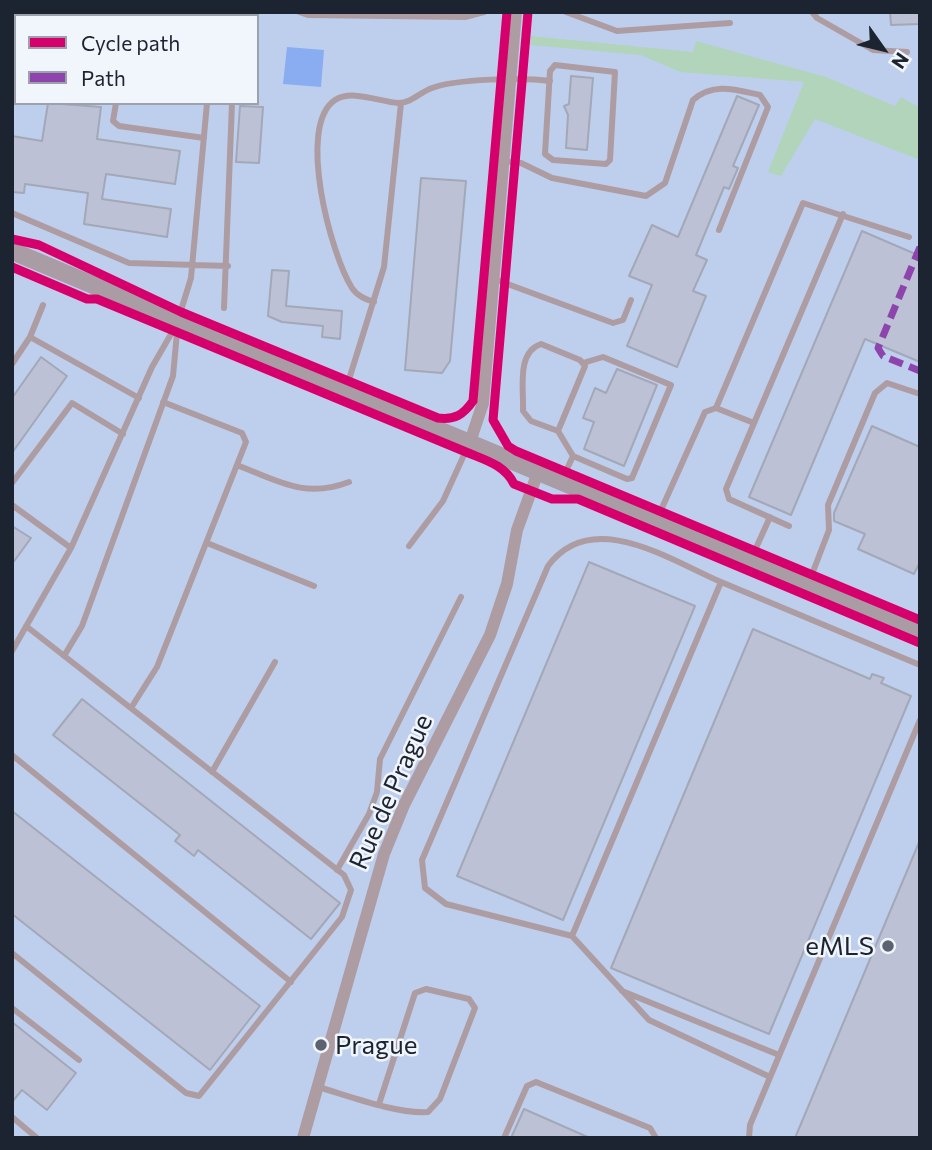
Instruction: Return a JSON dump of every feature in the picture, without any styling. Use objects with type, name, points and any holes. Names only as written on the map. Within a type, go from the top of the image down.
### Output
[{"type":"street","points":[[470,443],[483,402],[516,12]]},
{"type":"street","points":[[12,251],[920,632]]},
{"type":"street","points":[[12,257],[32,261]]},
{"type":"street","name":"Rue de Prague","points":[[303,1138],[384,854],[404,805],[489,635],[507,584],[517,530],[538,472]]},
{"type":"lane","points":[[299,12],[308,15],[465,18],[484,12]]},
{"type":"lane","points":[[566,12],[617,31],[730,23]]},
{"type":"lane","points":[[812,12],[817,18],[873,51],[907,52]]},
{"type":"lane","points":[[555,65],[615,72],[608,163],[553,160],[545,154],[550,81],[550,71],[555,65]]},
{"type":"lane","points":[[374,303],[352,287],[321,199],[320,128],[328,105],[349,95],[401,103],[443,85],[510,79],[550,81]]},
{"type":"lane","points":[[503,161],[521,163],[552,178],[646,196],[665,183],[693,100],[714,89],[729,88],[760,95],[768,107],[719,230]]},
{"type":"lane","points":[[345,391],[374,303],[391,223],[401,103]]},
{"type":"lane","points":[[116,105],[113,121],[119,126],[204,138]]},
{"type":"lane","points":[[64,656],[82,626],[173,376],[178,322],[192,264],[207,105]]},
{"type":"lane","points":[[224,308],[228,266],[232,105]]},
{"type":"lane","points":[[716,408],[800,208],[807,202],[909,237]]},
{"type":"lane","points":[[12,213],[129,263],[228,266]]},
{"type":"lane","points":[[789,526],[726,495],[843,214]]},
{"type":"lane","points":[[493,278],[613,323],[623,320],[631,300]]},
{"type":"lane","points":[[12,364],[30,337],[43,305]]},
{"type":"lane","points":[[12,651],[71,548],[157,356],[178,322]]},
{"type":"lane","points":[[30,337],[139,398]]},
{"type":"lane","points":[[541,344],[583,363],[603,357],[671,385],[632,478],[627,479],[573,456],[558,431],[531,421],[523,411],[526,355],[530,349],[541,344]]},
{"type":"lane","points":[[558,431],[583,363]]},
{"type":"lane","points":[[808,585],[829,530],[828,505],[875,393],[887,383],[920,394]]},
{"type":"lane","points":[[12,483],[72,402],[123,434]]},
{"type":"lane","points":[[131,708],[157,667],[246,442],[242,433],[163,402]]},
{"type":"lane","points":[[656,522],[701,417],[710,409],[716,408],[754,423]]},
{"type":"lane","points":[[409,546],[443,502],[470,443]]},
{"type":"lane","points":[[561,482],[573,456]]},
{"type":"lane","points":[[237,465],[310,491],[327,490],[349,482]]},
{"type":"lane","points":[[12,505],[71,548]]},
{"type":"lane","points":[[750,561],[771,517]]},
{"type":"lane","points":[[770,1077],[662,1028],[639,1011],[572,936],[446,904],[425,888],[422,860],[548,566],[556,555],[580,541],[614,538],[920,665]]},
{"type":"lane","points":[[207,543],[314,586]]},
{"type":"lane","points":[[572,936],[721,582]]},
{"type":"lane","points":[[337,870],[369,814],[377,792],[380,759],[461,597]]},
{"type":"lane","points":[[12,953],[193,1096],[205,1092],[342,917],[348,902],[349,882],[26,626]]},
{"type":"lane","points":[[212,772],[275,663]]},
{"type":"lane","points":[[749,1138],[750,1125],[920,720]]},
{"type":"lane","points":[[12,755],[291,982]]},
{"type":"lane","points":[[318,1087],[379,1104],[419,1113],[428,1112],[435,1107],[475,1008],[469,999],[426,989],[415,993],[379,1104]]},
{"type":"lane","points":[[621,990],[779,1055]]},
{"type":"lane","points":[[12,1008],[79,1060]]},
{"type":"lane","points":[[504,1138],[527,1086],[537,1082],[650,1128],[656,1138]]},
{"type":"lane","points":[[12,1117],[37,1138]]},
{"type":"shaded area","points":[[920,12],[920,1138],[12,1138],[12,82],[14,105],[259,105],[259,14],[33,14]]},
{"type":"green space","points":[[531,36],[693,52],[696,41],[826,77],[895,106],[901,97],[920,108],[920,160],[815,119],[781,176],[768,172],[804,82],[680,72],[641,55],[530,45]]},
{"type":"water","points":[[287,47],[324,50],[321,87],[283,84]]},
{"type":"building","points":[[890,12],[920,12],[920,24],[891,25]]},
{"type":"building","points":[[571,76],[593,78],[587,150],[566,148],[568,115],[564,106],[569,104]]},
{"type":"building","points":[[737,96],[759,105],[733,166],[738,168],[729,189],[724,187],[696,255],[707,260],[693,291],[706,296],[677,367],[627,346],[652,285],[629,276],[652,225],[678,237]]},
{"type":"building","points":[[48,105],[74,105],[101,107],[97,139],[180,151],[175,184],[106,174],[102,199],[171,209],[167,237],[84,224],[88,193],[25,184],[24,193],[12,192],[12,136],[42,141]]},
{"type":"building","points":[[240,106],[263,107],[259,163],[236,162]]},
{"type":"building","points":[[421,178],[466,181],[450,361],[442,373],[405,370]]},
{"type":"building","points":[[862,231],[920,256],[920,362],[865,339],[791,515],[749,497]]},
{"type":"building","points":[[272,270],[289,271],[286,306],[342,311],[340,339],[322,337],[323,326],[282,322],[268,316]]},
{"type":"building","points":[[41,357],[67,376],[12,453],[12,398]]},
{"type":"building","points":[[617,369],[657,385],[624,466],[584,449],[594,422],[583,418],[595,388],[606,393]]},
{"type":"building","points":[[872,426],[920,447],[920,562],[914,574],[858,549],[865,534],[834,521],[834,513]]},
{"type":"building","points":[[12,526],[31,538],[12,564]]},
{"type":"building","points":[[589,562],[695,606],[563,920],[457,876]]},
{"type":"building","points":[[753,629],[870,679],[872,674],[884,678],[881,683],[911,696],[769,1034],[611,968]]},
{"type":"building","points":[[82,699],[340,903],[311,939],[198,850],[194,856],[175,841],[180,835],[53,735]]},
{"type":"building","points":[[12,811],[260,1006],[210,1070],[12,914]]},
{"type":"building","points":[[920,840],[920,1138],[795,1138]]},
{"type":"building","points":[[12,1022],[76,1073],[47,1110],[22,1090],[12,1102]]},
{"type":"building","points":[[524,1109],[590,1138],[511,1138]]},
{"type":"marked path","points":[[920,247],[878,348],[883,356],[920,371]]},
{"type":"cycle path","points":[[12,239],[39,245],[181,312],[438,418],[458,416],[473,401],[507,12]]},
{"type":"cycle path","points":[[528,12],[493,420],[508,446],[920,620]]},
{"type":"cycle path","points":[[12,267],[87,299],[97,299],[487,461],[505,472],[514,484],[552,499],[578,499],[920,643]]},
{"type":"place","name":"eMLS","points":[[888,946]]},
{"type":"place","name":"Prague","points":[[321,1045]]}]
